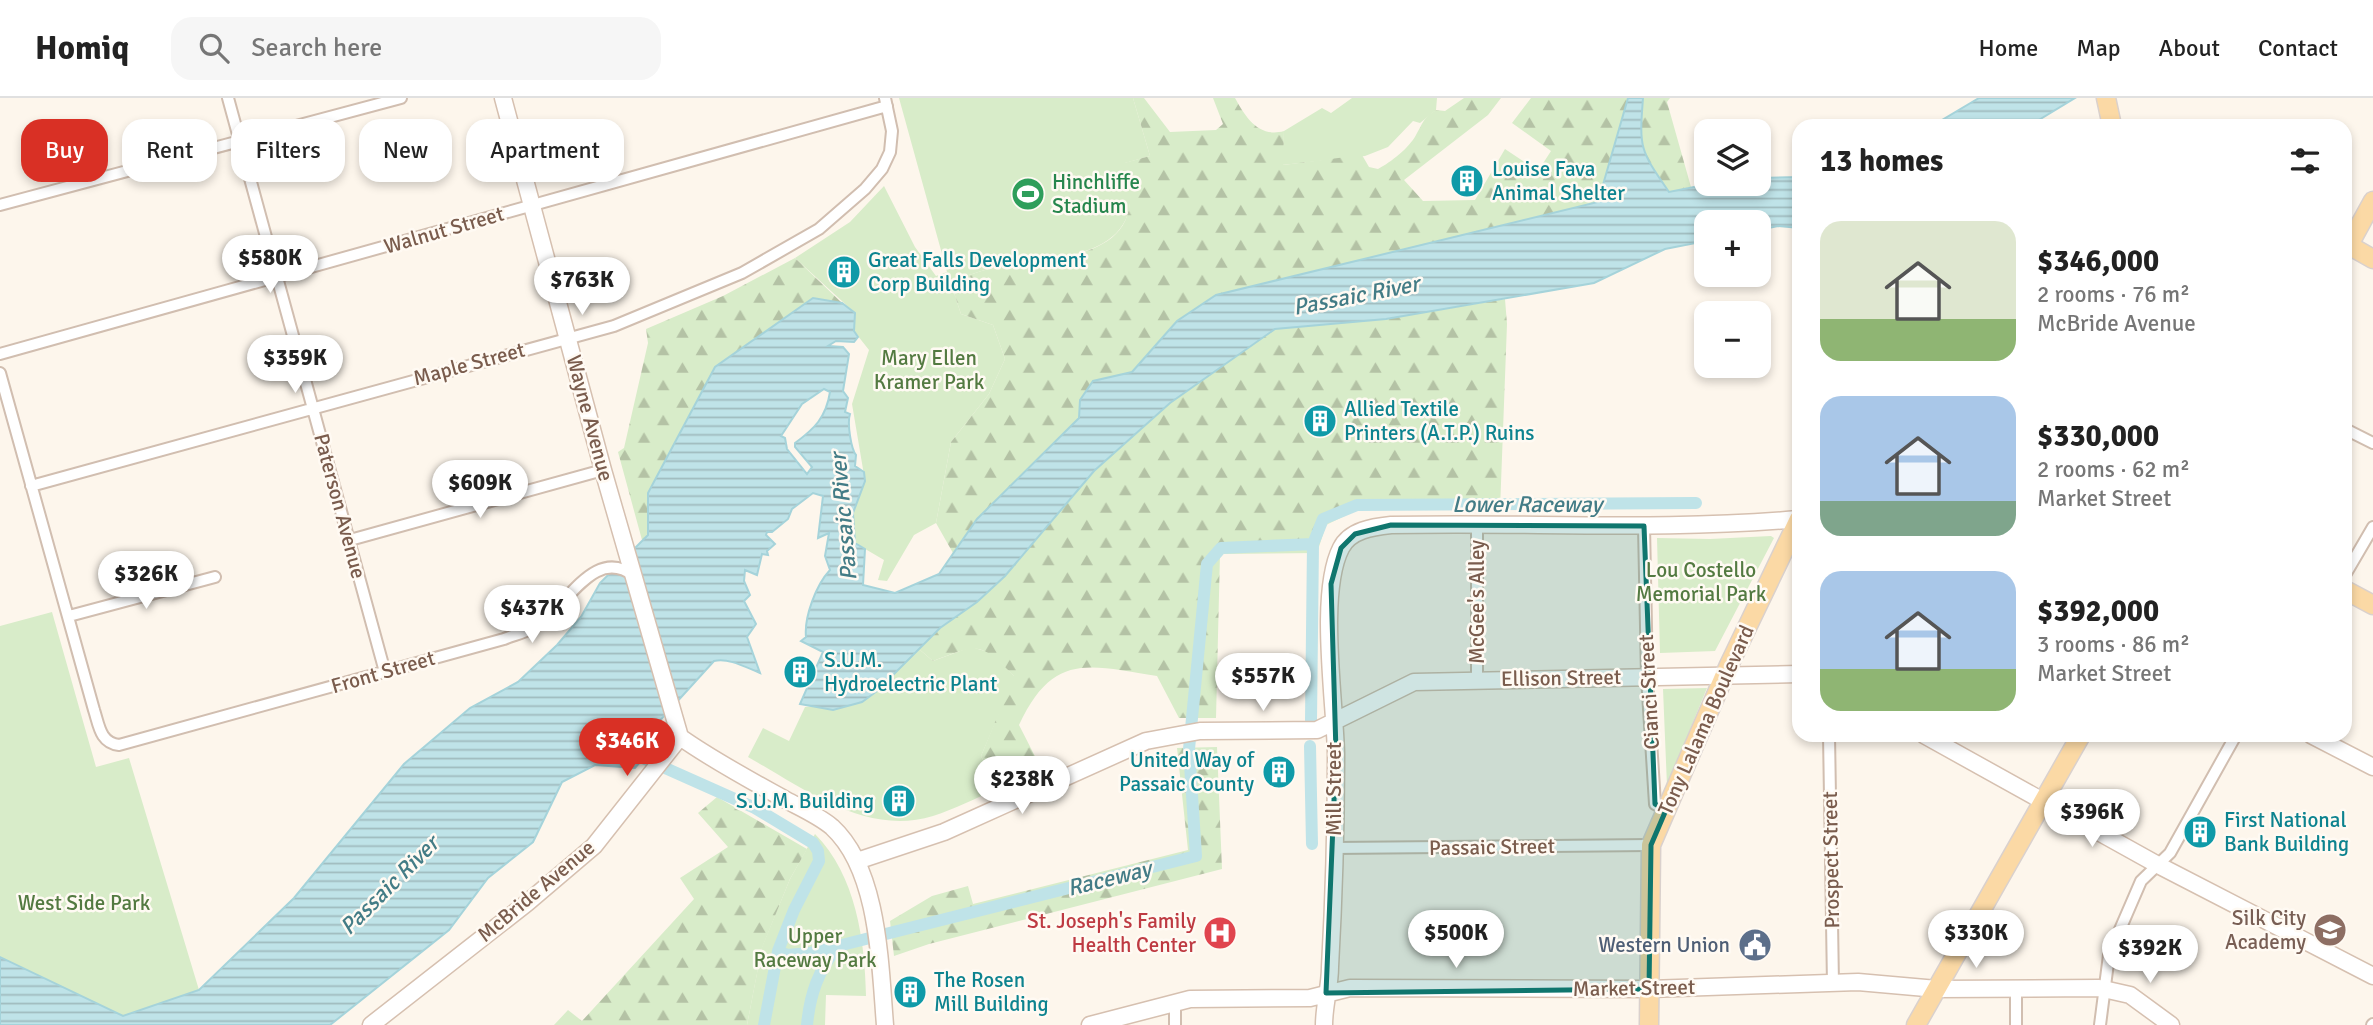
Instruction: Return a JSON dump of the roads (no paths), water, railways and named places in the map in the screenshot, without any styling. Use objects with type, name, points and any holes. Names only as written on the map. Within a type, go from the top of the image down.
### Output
[{"type":"main road","name":"Wayne Avenue","points":[[503,98],[603,470],[680,737]]},
{"type":"main road","points":[[2106,98],[2110,119]]},
{"type":"main road","points":[[2352,236],[2373,201]]},
{"type":"main road","points":[[2352,249],[2373,259]]},
{"type":"main road","points":[[1477,525],[1644,526],[1739,524],[1792,520]]},
{"type":"main road","name":"Mill Street","points":[[1324,1025],[1330,971],[1334,848],[1331,584],[1338,554],[1346,540],[1371,527],[1477,525]]},
{"type":"main road","name":"Tony Lalama Boulevard","points":[[1651,845],[1725,675],[1792,534]]},
{"type":"main road","points":[[2352,594],[2373,604]]},
{"type":"main road","name":"Ellison Street","points":[[857,861],[944,832],[1146,741],[1200,731],[1309,731],[1333,723],[1400,687],[1425,681],[1792,674]]},
{"type":"main road","points":[[680,737],[704,754],[830,825],[857,861],[873,919],[884,1025]]},
{"type":"main road","name":"McBride Avenue","points":[[372,1025],[527,903],[594,846],[680,737]]},
{"type":"main road","points":[[1936,742],[2158,865],[2373,976]]},
{"type":"main road","points":[[1916,1025],[2077,742]]},
{"type":"main road","points":[[2325,742],[2373,767]]},
{"type":"main road","points":[[1649,1025],[1651,845]]},
{"type":"main road","name":"Market Street","points":[[1090,1025],[1175,1002],[1310,998],[1350,988],[1649,989],[1858,982],[1937,989],[2107,989],[2143,1002],[2171,1025]]},
{"type":"street","name":"Paterson Avenue","points":[[228,98],[234,119]]},
{"type":"street","points":[[322,119],[401,98]]},
{"type":"street","name":"Walnut Street","points":[[0,354],[532,205],[886,102]]},
{"type":"street","name":"Maple Street","points":[[31,485],[650,313],[742,273],[819,229],[853,201],[882,169],[891,142],[886,102]]},
{"type":"street","points":[[0,205],[231,143]]},
{"type":"street","name":"Paterson Avenue","points":[[252,182],[385,671]]},
{"type":"street","points":[[0,373],[69,615],[215,577]]},
{"type":"street","points":[[2352,432],[2373,443]]},
{"type":"street","points":[[349,540],[603,470]]},
{"type":"street","name":"McGee's Alley","points":[[1477,525],[1477,679]]},
{"type":"street","name":"Cianci Street","points":[[1644,526],[1647,677],[1655,804],[1666,810]]},
{"type":"street","points":[[2352,563],[2373,527]]},
{"type":"street","name":"Front Street","points":[[69,615],[101,734],[109,743],[119,745],[195,726],[535,627],[591,575],[607,566],[618,567],[634,576]]},
{"type":"street","name":"Prospect Street","points":[[1829,742],[1833,984]]},
{"type":"street","points":[[2100,1025],[2114,940],[2141,881],[2170,853],[2232,742]]},
{"type":"street","name":"Passaic Street","points":[[1334,848],[1651,845]]},
{"type":"street","points":[[2016,988],[2016,1025]]},
{"type":"street","points":[[1175,1002],[1175,1025]]},
{"type":"water","name":"Passaic River","points":[[1628,98],[1643,98],[1641,128],[1644,148],[1652,167],[1669,192],[1694,187],[1694,196],[1771,196],[1771,178],[1792,177],[1792,227],[1771,227],[1771,210],[1694,210],[1694,243],[1665,249],[1594,283],[1386,319],[1275,329],[1170,403],[1094,471],[1005,576],[977,602],[940,628],[877,691],[862,702],[833,710],[800,704],[823,652],[801,641],[806,637],[812,602],[830,570],[825,556],[829,533],[818,538],[823,496],[813,493],[792,509],[788,519],[772,532],[767,532],[766,535],[775,544],[767,551],[768,555],[762,554],[757,575],[745,570],[744,581],[750,595],[744,601],[756,624],[747,637],[760,673],[731,662],[714,661],[644,738],[651,749],[635,768],[595,765],[562,782],[533,842],[488,878],[449,930],[330,1025],[0,1025],[0,957],[123,1016],[199,990],[294,898],[404,764],[470,708],[518,682],[557,645],[581,617],[600,583],[648,535],[648,493],[715,367],[813,298],[842,303],[855,313],[854,331],[858,337],[854,342],[836,341],[828,346],[843,347],[849,354],[843,391],[848,398],[845,412],[850,414],[849,429],[856,455],[855,466],[864,472],[865,481],[853,513],[855,543],[865,549],[863,585],[895,593],[939,574],[977,519],[1079,418],[1080,400],[1093,381],[1132,372],[1177,321],[1216,295],[1598,202]],"holes":[[[824,389],[830,392],[826,409],[818,422],[795,443],[795,447],[812,467],[807,474],[787,449],[785,438],[781,436],[802,404]]]},
{"type":"water","points":[[1979,98],[2075,98],[2040,119],[1944,119]]},
{"type":"waterway","name":"Raceway","points":[[778,951],[787,955],[810,953],[1196,856],[1189,749],[1207,564],[1221,548],[1313,544],[1323,519],[1357,505],[1696,503]]},
{"type":"waterway","points":[[1311,720],[1313,544]]},
{"type":"waterway","points":[[1310,746],[1312,844]]},
{"type":"waterway","name":"Raceway","points":[[645,759],[755,808],[813,843],[818,851],[819,861],[794,910],[778,951],[764,1025]]},
{"type":"waterway","points":[[807,1025],[816,983],[838,946]]},
{"type":"place","name":"Louise Fava Animal Shelter","points":[[1467,181]]},
{"type":"place","name":"Hinchliffe Stadium","points":[[1028,194]]},
{"type":"place","name":"Great Falls Development Corp Building","points":[[844,272]]},
{"type":"place","name":"Allied Textile Printers (A.T.P.) Ruins","points":[[1320,421]]},
{"type":"place","name":"S.U.M. Hydroelectric Plant","points":[[800,672]]},
{"type":"place","name":"United Way of Passaic County","points":[[1279,772]]},
{"type":"place","name":"S.U.M. Building","points":[[899,801]]},
{"type":"place","name":"First National Bank Building","points":[[2200,832]]},
{"type":"place","name":"Silk City Academy","points":[[2330,930]]},
{"type":"place","name":"St. Joseph's Family Health Center","points":[[1220,933]]},
{"type":"place","name":"Western Union","points":[[1755,945]]},
{"type":"place","name":"The Rosen Mill Building","points":[[910,992]]},
{"type":"park label","name":"Mary Ellen Kramer Park","points":[[929,370]]},
{"type":"park label","name":"Lou Costello Memorial Park","points":[[1701,582]]},
{"type":"park label","name":"West Side Park","points":[[84,903]]},
{"type":"park label","name":"Upper Raceway Park","points":[[815,948]]},
{"type":"water label","name":"Lower Raceway","points":[[1527,504]]}]
